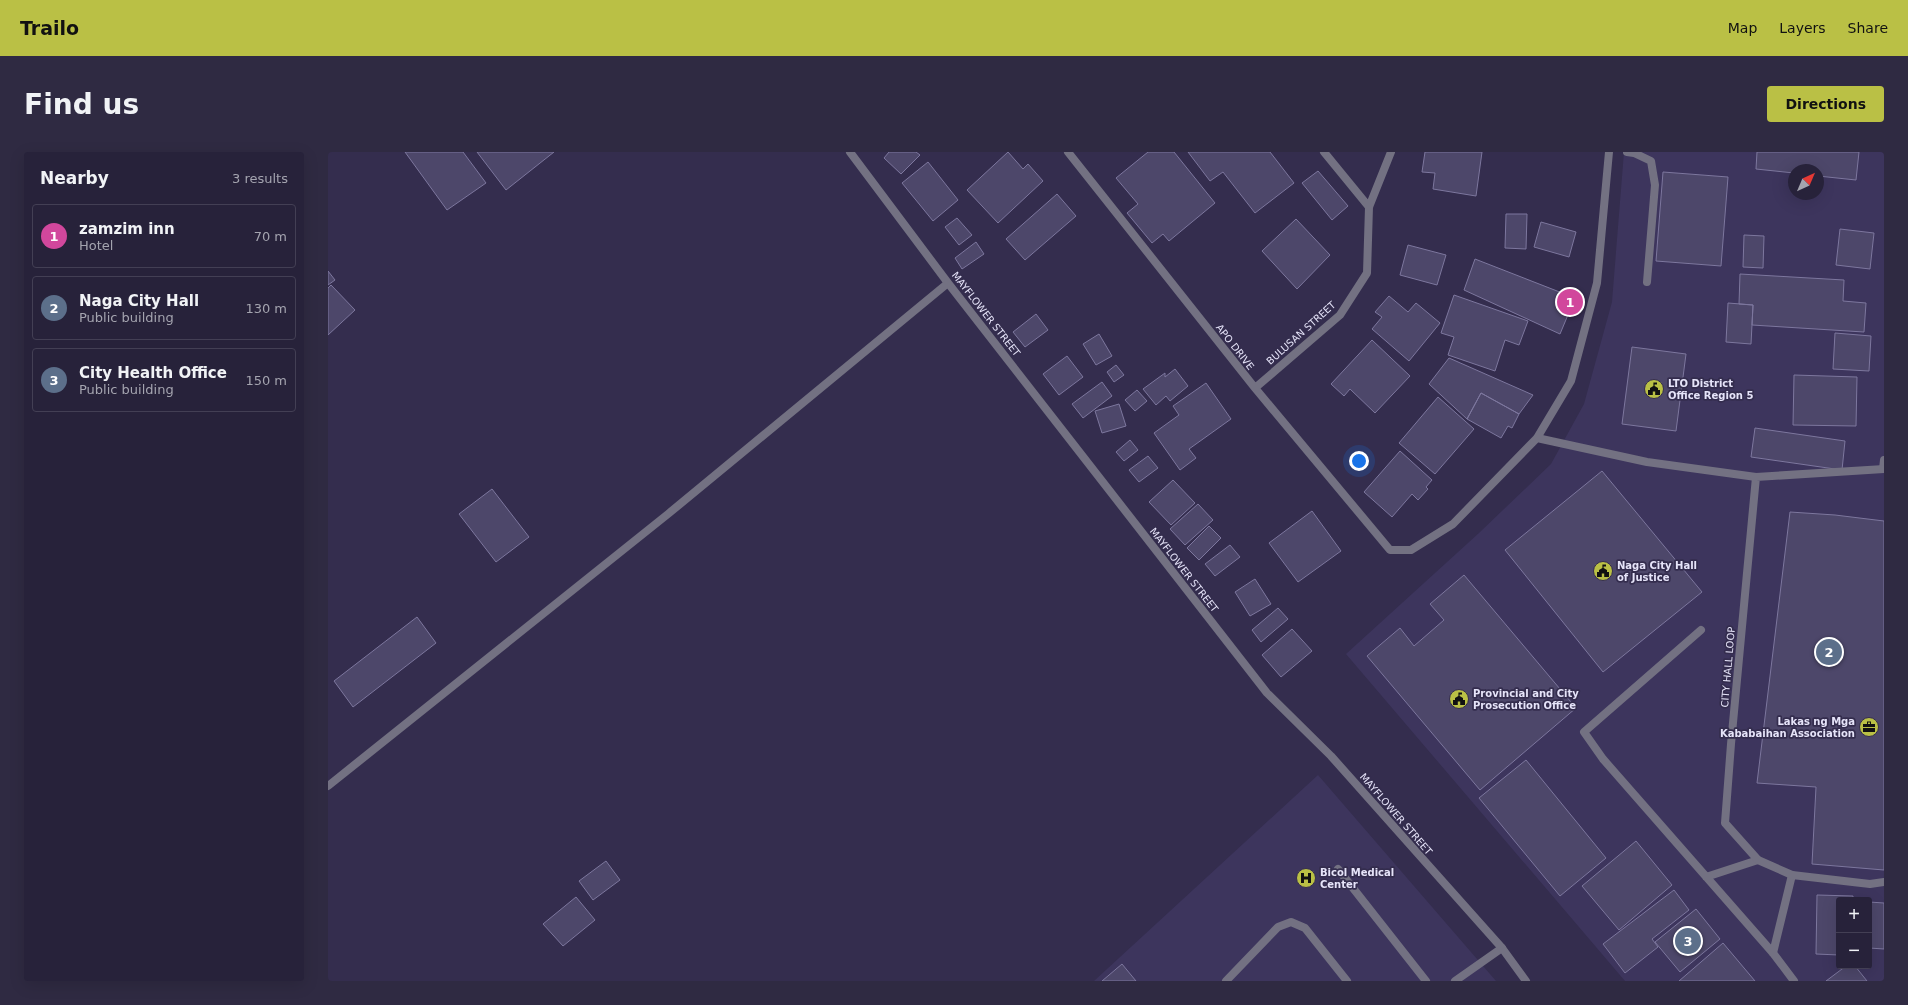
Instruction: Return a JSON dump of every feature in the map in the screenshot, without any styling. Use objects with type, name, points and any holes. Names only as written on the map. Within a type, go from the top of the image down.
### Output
[{"type":"street","name":"MAYFLOWER STREET","points":[[850,152],[948,283],[1267,693],[1331,756],[1502,948],[1526,981]]},
{"type":"street","name":"APO DRIVE","points":[[1068,152],[1255,388],[1390,550],[1411,550],[1453,524],[1537,438]]},
{"type":"street","points":[[1324,152],[1369,207]]},
{"type":"street","name":"BULUSAN STREET","points":[[1255,388],[1340,315],[1367,273],[1369,207],[1391,152]]},
{"type":"street","points":[[1609,152],[1597,283],[1571,381],[1537,438],[1647,462],[1756,477],[1884,469],[1884,460]]},
{"type":"street","points":[[1627,152],[1634,153],[1651,161],[1655,185],[1647,282]]},
{"type":"street","points":[[328,786],[668,514],[948,283]]},
{"type":"street","name":"CITY HALL LOOP","points":[[1756,477],[1730,744],[1725,823],[1758,860],[1792,875],[1870,884],[1884,882]]},
{"type":"street","points":[[1701,630],[1584,732],[1603,759],[1773,953],[1794,981]]},
{"type":"street","points":[[1706,877],[1758,860]]},
{"type":"street","points":[[1338,869],[1426,981]]},
{"type":"street","points":[[1773,953],[1792,875]]},
{"type":"street","points":[[1226,981],[1278,927],[1291,922],[1305,928],[1347,981]]},
{"type":"street","points":[[1455,981],[1502,948]]},
{"type":"shaded area","points":[[1624,152],[1884,152],[1884,981],[1625,981],[1346,654],[1479,533],[1551,464],[1584,404],[1612,302]]},
{"type":"shaded area","name":"Bicol Medical Center","points":[[1318,775],[1496,981],[1094,981]]},
{"type":"building","points":[[405,152],[463,152],[486,183],[447,210]]},
{"type":"building","points":[[477,152],[554,152],[506,190]]},
{"type":"building","points":[[889,152],[916,152],[920,155],[901,174],[884,158]]},
{"type":"building","points":[[1008,152],[1023,169],[1028,164],[1043,181],[998,223],[967,190]]},
{"type":"building","points":[[1148,152],[1174,152],[1215,203],[1169,241],[1163,234],[1152,243],[1127,213],[1138,204],[1116,178]]},
{"type":"building","points":[[1188,152],[1270,152],[1294,183],[1255,213],[1223,172],[1210,181]]},
{"type":"building","points":[[1425,152],[1482,152],[1476,196],[1433,189],[1435,173],[1422,172]]},
{"type":"building","points":[[1757,152],[1859,152],[1856,180],[1824,177],[1824,164],[1788,164],[1788,172],[1756,169]]},
{"type":"building","points":[[928,162],[958,200],[933,221],[902,183]]},
{"type":"building","points":[[1318,171],[1348,206],[1332,220],[1302,183]]},
{"type":"building","points":[[1663,172],[1728,177],[1721,266],[1656,261]]},
{"type":"building","points":[[1057,194],[1076,216],[1025,260],[1006,239]]},
{"type":"building","points":[[1506,214],[1527,214],[1526,249],[1505,248]]},
{"type":"building","points":[[957,218],[972,235],[959,245],[945,227]]},
{"type":"building","points":[[1296,219],[1330,255],[1297,289],[1262,251]]},
{"type":"building","points":[[1541,222],[1576,232],[1569,257],[1534,247]]},
{"type":"building","points":[[1840,229],[1874,233],[1870,269],[1836,265]]},
{"type":"building","points":[[1744,235],[1764,236],[1763,268],[1743,267]]},
{"type":"building","points":[[976,242],[984,254],[962,269],[955,258]]},
{"type":"building","points":[[1408,245],[1446,255],[1437,285],[1400,275]]},
{"type":"building","points":[[1475,259],[1575,298],[1560,334],[1464,290]]},
{"type":"building","points":[[328,271],[335,280],[328,285]]},
{"type":"building","points":[[1740,274],[1844,280],[1843,301],[1866,303],[1864,332],[1752,325],[1753,305],[1739,304]]},
{"type":"building","points":[[331,285],[355,310],[328,335],[328,288]]},
{"type":"building","points":[[1454,295],[1528,321],[1519,345],[1505,340],[1495,371],[1448,355],[1454,337],[1441,333]]},
{"type":"building","points":[[1389,296],[1408,312],[1416,303],[1440,323],[1409,361],[1372,329],[1382,317],[1375,312]]},
{"type":"building","points":[[1728,303],[1753,305],[1751,344],[1726,342]]},
{"type":"building","points":[[1036,314],[1048,330],[1025,347],[1013,332]]},
{"type":"building","points":[[1835,333],[1871,336],[1869,371],[1833,369]]},
{"type":"building","points":[[1099,334],[1112,356],[1096,365],[1083,344]]},
{"type":"building","points":[[1372,340],[1410,376],[1375,413],[1350,389],[1344,396],[1331,384]]},
{"type":"building","name":"LTO District Office Region 5","points":[[1632,347],[1686,354],[1676,431],[1622,424]]},
{"type":"building","points":[[1067,356],[1083,377],[1059,395],[1043,374]]},
{"type":"building","points":[[1449,358],[1533,395],[1519,414],[1481,393],[1467,419],[1429,384]]},
{"type":"building","points":[[1116,365],[1124,375],[1114,382],[1107,372]]},
{"type":"building","points":[[1175,369],[1188,386],[1170,401],[1166,396],[1156,405],[1143,389],[1165,373],[1165,377]]},
{"type":"building","points":[[1794,375],[1857,377],[1856,426],[1793,425]]},
{"type":"building","points":[[1102,382],[1112,396],[1083,418],[1072,404]]},
{"type":"building","points":[[1206,383],[1231,419],[1189,449],[1196,458],[1180,470],[1154,433],[1179,415],[1173,406]]},
{"type":"building","points":[[1137,390],[1147,401],[1135,411],[1125,400]]},
{"type":"building","points":[[1481,393],[1519,414],[1512,428],[1508,426],[1501,438],[1467,419]]},
{"type":"building","points":[[1438,397],[1474,429],[1435,474],[1399,443]]},
{"type":"building","points":[[1119,404],[1126,426],[1102,433],[1095,411]]},
{"type":"building","points":[[1755,428],[1845,441],[1842,470],[1751,457]]},
{"type":"building","points":[[1130,440],[1138,450],[1124,461],[1116,452]]},
{"type":"building","points":[[1400,451],[1432,480],[1426,487],[1428,489],[1418,500],[1412,494],[1392,517],[1364,492]]},
{"type":"building","points":[[1148,456],[1158,468],[1139,482],[1129,470]]},
{"type":"building","name":"Naga City Hall of Justice","points":[[1602,471],[1702,592],[1603,672],[1505,550]]},
{"type":"building","points":[[1173,480],[1195,503],[1171,525],[1149,502]]},
{"type":"building","points":[[492,489],[529,537],[496,562],[459,514]]},
{"type":"building","points":[[1198,504],[1213,520],[1185,545],[1170,529]]},
{"type":"building","points":[[1312,511],[1341,551],[1298,582],[1269,543]]},
{"type":"building","points":[[1790,512],[1835,515],[1884,521],[1884,870],[1812,864],[1816,787],[1757,783]]},
{"type":"building","points":[[1209,526],[1221,538],[1199,560],[1187,548]]},
{"type":"building","points":[[1230,545],[1240,557],[1215,576],[1205,564]]},
{"type":"building","points":[[1464,575],[1576,708],[1480,790],[1367,656],[1400,628],[1414,646],[1444,620],[1430,604]]},
{"type":"building","points":[[1255,579],[1271,604],[1250,616],[1235,592]]},
{"type":"building","points":[[1278,608],[1288,619],[1261,642],[1252,630]]},
{"type":"building","points":[[417,617],[436,643],[353,707],[334,681]]},
{"type":"building","points":[[1292,629],[1312,651],[1281,677],[1262,655]]},
{"type":"building","points":[[1526,760],[1606,858],[1560,896],[1479,798]]},
{"type":"building","points":[[1636,841],[1672,885],[1619,930],[1582,886]]},
{"type":"building","points":[[606,861],[620,880],[593,900],[579,881]]},
{"type":"building","points":[[1674,890],[1689,910],[1652,939],[1658,947],[1625,973],[1603,944]]},
{"type":"building","points":[[1817,895],[1853,896],[1836,897],[1836,955],[1816,954]]},
{"type":"building","points":[[576,897],[595,920],[563,946],[543,924]]},
{"type":"building","points":[[1872,902],[1884,903],[1884,949],[1872,948]]},
{"type":"building","points":[[1696,909],[1720,939],[1680,972],[1655,942]]},
{"type":"building","points":[[1723,943],[1755,981],[1679,981]]},
{"type":"building","points":[[1122,964],[1136,981],[1102,981]]},
{"type":"building","points":[[1842,969],[1857,969],[1867,981],[1826,981]]},
{"type":"place","name":"zamzim inn","points":[[1570,302]]},
{"type":"place","name":"LTO District Office Region 5","points":[[1654,389]]},
{"type":"place","name":"Naga City Hall of Justice","points":[[1603,571]]},
{"type":"place","name":"Naga City Hall","points":[[1829,652]]},
{"type":"place","name":"Provincial and City Prosecution Office","points":[[1459,699]]},
{"type":"place","name":"Lakas ng Mga Kababaihan Association","points":[[1869,727]]},
{"type":"place","name":"Bicol Medical Center","points":[[1306,878]]},
{"type":"place","name":"City Health Office","points":[[1688,941]]}]
